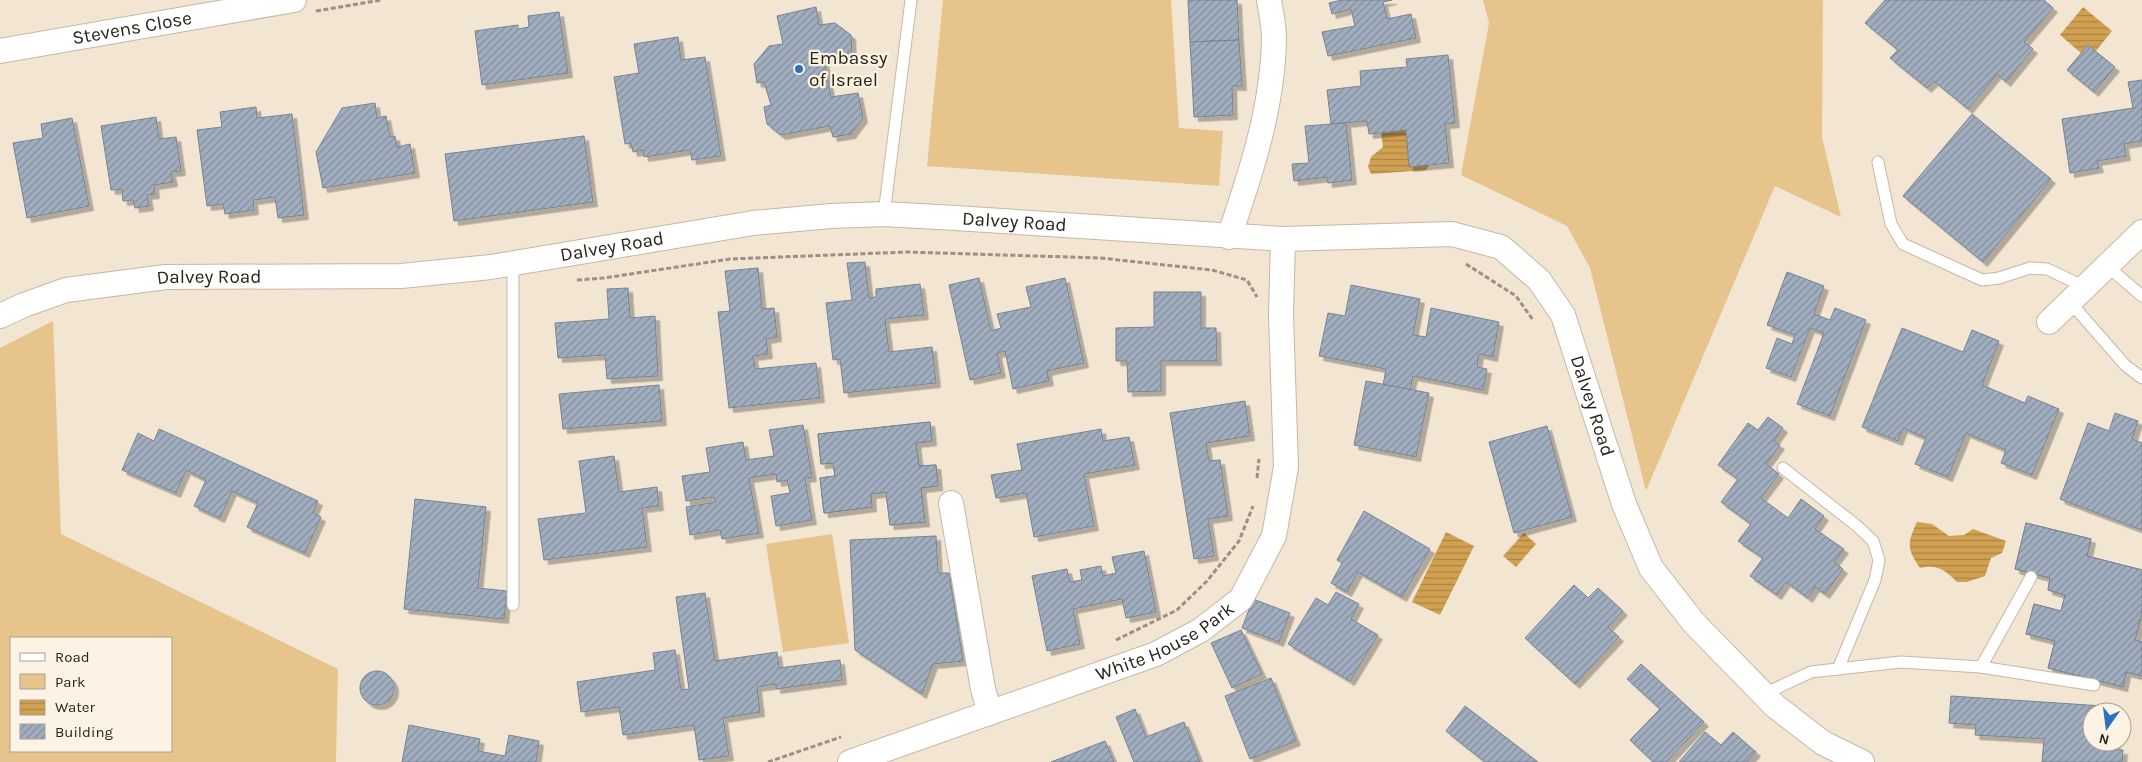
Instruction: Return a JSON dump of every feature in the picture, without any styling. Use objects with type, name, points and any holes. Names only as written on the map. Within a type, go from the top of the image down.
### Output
[{"type":"street","name":"Stevens Close","points":[[0,51],[294,0]]},
{"type":"street","points":[[1229,237],[1262,132],[1270,85],[1274,37],[1269,0]]},
{"type":"street","name":"Dalvey Road","points":[[0,316],[66,290],[166,277],[401,276],[513,263],[753,224],[831,216],[884,214],[1283,240],[1452,234],[1501,247],[1539,280],[1563,315],[1624,504],[1651,568],[1694,623],[1775,706],[1824,743],[1862,762]]},
{"type":"street","points":[[2049,322],[2142,232]]},
{"type":"street","name":"White House Park","points":[[850,762],[1156,654],[1201,630],[1241,599],[1274,536],[1286,467],[1281,314],[1283,240]]},
{"type":"street","points":[[951,503],[983,689],[990,713]]},
{"type":"lane","points":[[884,214],[911,0]]},
{"type":"lane","points":[[1878,162],[1891,224],[1903,244],[1982,280],[1999,278],[2030,268],[2047,269],[2078,294],[2125,365],[2142,378]]},
{"type":"lane","points":[[513,263],[513,605]]},
{"type":"lane","points":[[2107,266],[2142,296]]},
{"type":"lane","points":[[1783,468],[1873,541],[1879,560],[1875,580],[1838,669]]},
{"type":"lane","points":[[1981,667],[2031,577]]},
{"type":"lane","points":[[1764,694],[1811,672],[1901,662],[1981,667],[2094,685]]},
{"type":"path","points":[[567,280],[604,278],[730,259],[907,252],[1100,258],[1212,270],[1247,280],[1258,300]]},
{"type":"path","points":[[1461,262],[1516,296],[1538,326]]},
{"type":"path","points":[[1256,483],[1260,454]]},
{"type":"path","points":[[1108,644],[1177,610],[1207,581],[1238,540],[1254,503]]},
{"type":"path","points":[[768,762],[850,734]]},
{"type":"green space","points":[[943,0],[1171,0],[1179,128],[1223,131],[1219,186],[927,166]]},
{"type":"green space","points":[[1483,0],[1823,0],[1822,137],[1841,217],[1775,186],[1646,491],[1590,268],[1567,226],[1461,175],[1489,23]]},
{"type":"green space","points":[[53,321],[61,534],[338,669],[336,762],[0,762],[0,348]]},
{"type":"green space","points":[[832,534],[849,643],[783,652],[766,544]]},
{"type":"water","points":[[2083,7],[2112,31],[2096,51],[2088,45],[2081,53],[2060,35]]},
{"type":"water","points":[[1406,130],[1429,165],[1426,170],[1371,174],[1368,167],[1371,157],[1383,147],[1381,132]]},
{"type":"water","points":[[1917,522],[1932,524],[1949,536],[1964,535],[1973,529],[2006,541],[2002,553],[1991,558],[1985,576],[1967,582],[1957,582],[1940,569],[1931,567],[1920,568],[1910,546],[1911,535]]},
{"type":"water","points":[[1446,532],[1474,546],[1440,615],[1412,602]]},
{"type":"water","points":[[1524,533],[1536,544],[1516,567],[1503,556]]},
{"type":"building","points":[[1188,0],[1237,0],[1239,40],[1190,42]]},
{"type":"building","points":[[1342,0],[1392,0],[1383,2],[1387,19],[1411,14],[1416,38],[1328,56],[1322,32],[1355,26],[1351,9],[1332,14],[1329,3]]},
{"type":"building","points":[[1885,0],[2044,0],[2053,8],[2024,42],[2033,49],[2006,82],[1997,74],[1968,109],[1934,81],[1927,88],[1890,58],[1898,50],[1865,23]]},
{"type":"building","points":[[816,7],[819,25],[835,23],[851,35],[852,56],[824,60],[831,97],[858,93],[863,118],[851,134],[833,137],[830,126],[781,135],[767,124],[764,107],[771,105],[764,82],[757,83],[754,64],[769,46],[783,44],[777,16]]},
{"type":"building","points":[[559,12],[568,73],[482,85],[475,31],[518,25],[518,29],[529,27],[528,16]]},
{"type":"building","points":[[678,37],[681,60],[705,57],[721,156],[692,160],[690,150],[644,157],[643,150],[633,152],[631,143],[625,144],[614,77],[639,73],[634,44]]},
{"type":"building","points":[[1239,40],[1242,86],[1232,86],[1233,115],[1194,117],[1190,42]]},
{"type":"building","points":[[2088,45],[2115,67],[2094,92],[2067,70]]},
{"type":"building","points":[[1448,55],[1455,123],[1445,124],[1449,163],[1409,167],[1406,130],[1369,134],[1367,121],[1331,124],[1327,90],[1361,86],[1360,71],[1407,67],[1406,59]]},
{"type":"building","points":[[2142,80],[2142,141],[2124,144],[2126,156],[2097,161],[2099,168],[2070,173],[2062,119],[2133,108],[2128,82]]},
{"type":"building","points":[[375,103],[377,118],[386,116],[390,137],[395,136],[397,147],[410,144],[415,173],[323,188],[316,152],[342,108]]},
{"type":"building","points":[[256,107],[257,118],[292,114],[304,215],[278,218],[275,197],[253,200],[254,210],[225,214],[223,204],[207,206],[197,130],[222,127],[220,112]]},
{"type":"building","points":[[1972,114],[2051,179],[1983,262],[1903,196]]},
{"type":"building","points":[[156,117],[159,139],[176,137],[181,171],[171,172],[173,182],[154,185],[155,194],[147,195],[149,206],[135,208],[133,200],[123,201],[122,189],[111,190],[101,126]]},
{"type":"building","points":[[72,118],[89,206],[27,218],[13,143],[43,138],[41,124]]},
{"type":"building","points":[[1346,123],[1352,180],[1328,183],[1327,177],[1294,181],[1292,164],[1309,163],[1305,126]]},
{"type":"building","points":[[584,136],[593,202],[454,221],[445,154]]},
{"type":"building","points":[[865,262],[869,298],[876,297],[876,289],[920,284],[924,315],[885,319],[889,352],[932,347],[936,383],[844,393],[840,359],[833,360],[826,303],[852,300],[847,263]]},
{"type":"building","points":[[758,268],[762,309],[774,308],[777,337],[766,339],[768,354],[753,356],[755,369],[816,363],[820,398],[729,408],[718,312],[730,311],[725,271]]},
{"type":"building","points":[[1787,272],[1824,286],[1814,314],[1830,320],[1835,308],[1866,320],[1830,416],[1797,404],[1824,333],[1810,328],[1791,377],[1766,368],[1777,338],[1792,344],[1795,335],[1767,325]]},
{"type":"building","points":[[979,278],[991,331],[1001,328],[997,314],[1031,307],[1026,287],[1065,278],[1084,363],[1047,371],[1049,381],[1013,389],[1005,351],[997,353],[1001,373],[970,380],[949,285]]},
{"type":"building","points":[[1351,285],[1420,299],[1413,335],[1426,337],[1431,308],[1499,322],[1493,357],[1479,354],[1477,367],[1487,369],[1483,390],[1413,376],[1410,390],[1383,385],[1386,369],[1319,356],[1328,313],[1345,316]]},
{"type":"building","points":[[628,288],[630,318],[655,316],[658,376],[607,379],[605,355],[558,358],[555,323],[609,319],[607,289]]},
{"type":"building","points":[[1154,292],[1201,292],[1201,328],[1216,328],[1217,361],[1161,361],[1161,391],[1128,392],[1127,361],[1116,361],[1116,328],[1154,327]]},
{"type":"building","points":[[1902,328],[1963,352],[1972,330],[1999,341],[1982,385],[2025,403],[2028,396],[2059,409],[2032,475],[2001,463],[2006,450],[1966,433],[1948,477],[1915,464],[1926,438],[1903,428],[1898,441],[1862,427]]},
{"type":"building","points":[[1366,381],[1429,393],[1416,457],[1354,445]]},
{"type":"building","points":[[659,385],[662,421],[563,429],[559,394]]},
{"type":"building","points":[[1245,401],[1250,436],[1206,443],[1209,461],[1220,460],[1228,516],[1208,519],[1214,556],[1194,559],[1170,413]]},
{"type":"building","points":[[2115,413],[2138,421],[2132,439],[2142,443],[2142,530],[2060,499],[2088,423],[2109,431]]},
{"type":"building","points":[[1768,417],[1783,428],[1774,441],[1780,445],[1766,464],[1779,474],[1761,498],[1788,518],[1801,499],[1824,516],[1815,529],[1844,549],[1834,562],[1843,569],[1825,594],[1815,587],[1808,598],[1786,582],[1777,595],[1750,576],[1763,558],[1738,541],[1751,524],[1721,502],[1738,479],[1718,465],[1748,423],[1758,430]]},
{"type":"building","points":[[930,422],[932,441],[916,443],[919,466],[936,465],[938,486],[921,488],[925,522],[890,525],[886,492],[871,494],[872,507],[824,513],[820,478],[835,476],[833,463],[821,464],[818,434]],"holes":[[[904,437],[907,460],[873,463],[872,451],[878,450],[877,440]]]},
{"type":"building","points":[[930,422],[932,441],[916,443],[919,466],[936,465],[938,486],[921,488],[925,522],[890,525],[886,492],[871,494],[872,507],[824,513],[820,478],[835,476],[833,463],[821,464],[818,434]]},
{"type":"building","points":[[803,425],[812,477],[805,478],[812,520],[776,526],[771,496],[790,493],[787,480],[777,482],[776,474],[749,478],[759,533],[722,539],[720,530],[690,535],[686,507],[716,502],[714,497],[686,501],[682,476],[710,472],[706,448],[743,442],[746,460],[774,456],[769,430]]},
{"type":"building","points":[[1547,426],[1572,517],[1514,533],[1489,442]]},
{"type":"building","points":[[159,429],[318,501],[313,513],[321,517],[305,553],[247,527],[258,503],[232,491],[220,518],[194,506],[206,480],[186,470],[176,493],[122,470],[138,433],[154,441]]},
{"type":"building","points":[[1101,429],[1103,441],[1129,437],[1135,465],[1084,474],[1094,526],[1034,537],[1026,493],[996,498],[991,475],[1022,470],[1017,444]]},
{"type":"building","points":[[614,456],[619,492],[657,487],[659,506],[642,508],[647,547],[544,560],[538,519],[586,513],[579,461]]},
{"type":"building","points":[[415,499],[486,507],[478,588],[507,591],[504,619],[404,609]]},
{"type":"building","points":[[1364,511],[1430,549],[1402,597],[1358,572],[1347,592],[1331,583],[1342,563],[1337,560]]},
{"type":"building","points":[[2026,523],[2091,539],[2087,556],[2142,570],[2142,613],[2135,640],[2142,642],[2142,676],[2126,672],[2123,687],[2048,668],[2055,641],[2026,634],[2034,604],[2061,611],[2065,595],[2048,590],[2050,578],[2015,569]],"holes":[[[2088,601],[2122,609],[2112,652],[2077,644]]]},
{"type":"building","points":[[2026,523],[2091,539],[2087,556],[2142,570],[2142,613],[2135,640],[2142,642],[2142,676],[2126,672],[2123,687],[2048,668],[2055,641],[2026,634],[2034,604],[2061,611],[2065,595],[2048,590],[2050,578],[2015,569]]},
{"type":"building","points":[[936,536],[938,573],[949,573],[963,661],[933,664],[922,694],[855,650],[850,540]]},
{"type":"building","points":[[1144,551],[1156,612],[1126,618],[1122,599],[1073,609],[1080,644],[1047,651],[1032,576],[1067,569],[1070,582],[1082,580],[1080,570],[1101,566],[1103,576],[1116,573],[1112,557]]},
{"type":"building","points":[[1574,585],[1588,598],[1598,588],[1623,611],[1608,627],[1619,637],[1575,684],[1525,638]]},
{"type":"building","points":[[1336,592],[1359,604],[1351,619],[1378,635],[1350,681],[1288,644],[1316,598],[1328,605]]},
{"type":"building","points":[[705,593],[715,661],[777,652],[779,668],[840,660],[842,680],[776,689],[776,684],[757,687],[760,712],[723,718],[729,756],[699,760],[694,725],[623,735],[619,707],[581,712],[577,682],[655,670],[653,653],[675,650],[681,690],[689,689],[676,597]]},
{"type":"building","points":[[1253,599],[1290,613],[1279,642],[1242,628]]},
{"type":"building","points":[[1241,630],[1262,674],[1232,688],[1211,643]]},
{"type":"building","points":[[1641,664],[1704,722],[1666,762],[1653,762],[1630,740],[1660,709],[1627,679]]},
{"type":"building","points":[[377,671],[389,676],[394,688],[389,700],[377,705],[365,700],[360,688],[365,676]]},
{"type":"building","points":[[1271,678],[1296,741],[1250,759],[1225,696]]},
{"type":"building","points":[[1951,696],[2082,705],[2082,752],[2123,752],[2122,762],[2042,762],[2044,739],[1975,735],[1976,725],[1949,723]]},
{"type":"building","points":[[1465,706],[1538,762],[1485,762],[1446,731]]},
{"type":"building","points":[[1135,709],[1146,737],[1184,722],[1200,762],[1134,762],[1116,717]]},
{"type":"building","points":[[409,725],[480,739],[478,751],[505,756],[509,735],[539,741],[536,762],[402,762]]},
{"type":"building","points":[[1705,732],[1721,745],[1733,732],[1756,752],[1747,762],[1679,762]]},
{"type":"building","points":[[1105,741],[1114,762],[1051,762]]},
{"type":"place","name":"Embassy of Israel","points":[[799,69]]}]
